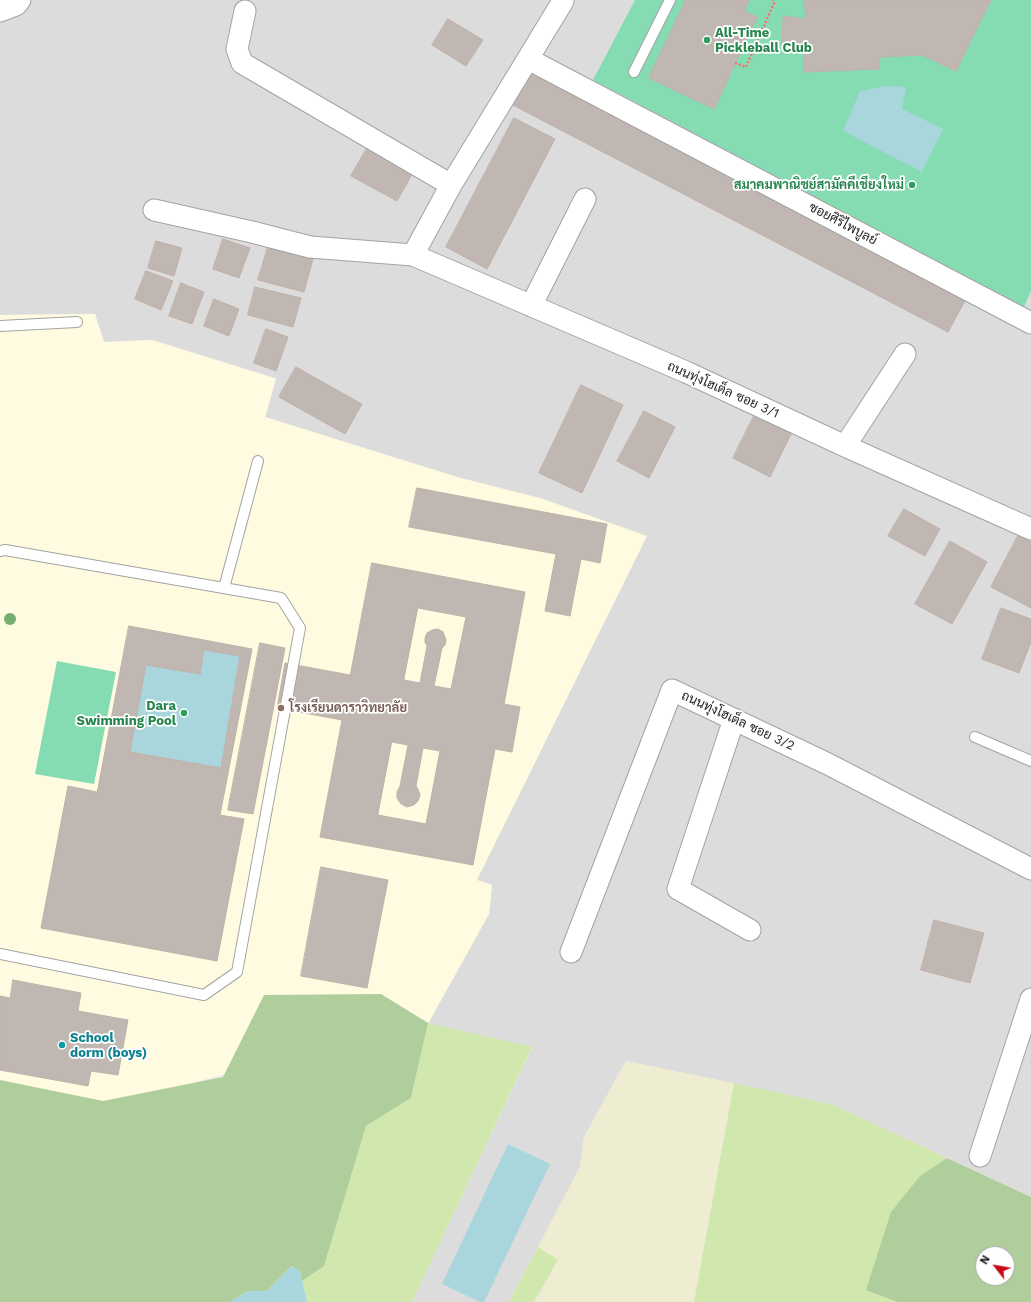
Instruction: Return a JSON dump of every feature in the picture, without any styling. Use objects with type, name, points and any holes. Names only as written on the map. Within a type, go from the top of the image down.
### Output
[{"type":"street","points":[[0,11],[16,4],[20,0]]},
{"type":"street","points":[[413,256],[451,185],[528,60],[563,1],[562,0]]},
{"type":"street","points":[[245,11],[237,49],[242,62],[451,185]]},
{"type":"street","name":"ซอยศิริไพบูลย์","points":[[528,60],[1031,323]]},
{"type":"street","points":[[531,306],[585,199]]},
{"type":"street","name":"ถนนทุ่งโฮเต็ล ซอย 3/1","points":[[154,210],[252,232],[310,247],[413,256],[686,372],[845,446],[1031,529]]},
{"type":"street","points":[[845,446],[904,354]]},
{"type":"street","name":"ถนนทุ่งโฮเต็ล ซอย 3/2","points":[[571,952],[672,690],[828,764],[1031,869]]},
{"type":"street","points":[[734,719],[678,889],[750,930]]},
{"type":"street","points":[[980,1156],[1031,999]]},
{"type":"lane","points":[[634,72],[670,0]]},
{"type":"lane","points":[[0,326],[77,322]]},
{"type":"lane","points":[[224,588],[258,461]]},
{"type":"lane","points":[[0,551],[5,550],[281,598],[300,628],[237,972],[204,995],[0,954]]},
{"type":"lane","points":[[975,737],[1031,761]]},
{"type":"path","points":[[735,63],[746,68],[774,0]]},
{"type":"shaded area","points":[[0,0],[1031,0],[1031,1197],[834,1105],[626,1061],[584,1137],[580,1167],[509,1302],[412,1302],[532,1048],[428,1023],[489,914],[492,885],[477,880],[543,499],[457,477],[265,417],[276,378],[152,340],[104,342],[95,314],[0,315]]},
{"type":"shaded area","name":"โรงเรียนดาราวิทยาลัย","points":[[95,314],[104,342],[152,340],[276,379],[265,417],[457,477],[543,499],[647,536],[477,880],[492,885],[489,914],[429,1022],[0,1132],[0,315]]},
{"type":"green space","name":"สมาคมพาณิชย์สามัคคีเชียงใหม่","points":[[635,0],[1031,0],[1031,291],[1024,307],[593,80]]},
{"type":"green space","points":[[57,661],[116,672],[94,784],[35,774]]},
{"type":"green space","points":[[381,994],[428,1023],[411,1098],[366,1126],[324,1266],[302,1281],[300,1271],[292,1266],[267,1291],[248,1291],[230,1302],[0,1302],[0,1080],[103,1101],[223,1077],[264,995]]},
{"type":"green space","points":[[428,1023],[532,1047],[412,1302],[307,1302],[302,1281],[324,1266],[366,1126],[411,1098]]},
{"type":"green space","points":[[626,1061],[734,1083],[694,1302],[534,1302],[558,1261],[538,1247],[580,1167],[584,1137]]},
{"type":"green space","points":[[734,1083],[834,1105],[947,1158],[920,1177],[866,1290],[897,1302],[694,1302]]},
{"type":"green space","points":[[947,1158],[1031,1197],[1031,1302],[897,1302],[866,1290],[891,1212],[920,1176]]},
{"type":"green space","points":[[538,1247],[558,1260],[534,1302],[509,1302]]},
{"type":"water","points":[[886,86],[906,87],[902,109],[943,129],[922,172],[843,131],[860,91]]},
{"type":"water","name":"Dara Swimming Pool","points":[[204,650],[240,656],[221,768],[130,752],[146,665],[200,674]]},
{"type":"water","points":[[508,1144],[550,1164],[484,1302],[480,1302],[442,1284]]},
{"type":"water","points":[[292,1266],[300,1271],[307,1302],[230,1302],[248,1291],[267,1291]]},
{"type":"building","name":"All-Time Pickleball Club","points":[[686,0],[749,0],[744,11],[757,17],[714,109],[649,78]]},
{"type":"building","points":[[804,0],[991,0],[956,71],[922,55],[880,57],[879,69],[804,72],[804,53],[782,50],[783,16],[806,19]]},
{"type":"building","points":[[448,19],[483,40],[466,66],[432,45]]},
{"type":"building","points":[[528,70],[966,299],[948,332],[509,103]]},
{"type":"building","points":[[514,118],[555,139],[487,269],[446,247]]},
{"type":"building","points":[[370,143],[415,169],[397,201],[351,176]]},
{"type":"building","points":[[223,239],[250,248],[239,278],[213,269]]},
{"type":"building","points":[[156,241],[182,248],[174,276],[148,268]]},
{"type":"building","points":[[268,247],[313,259],[304,292],[258,280]]},
{"type":"building","points":[[146,271],[173,281],[161,310],[135,299]]},
{"type":"building","points":[[181,283],[204,292],[192,324],[169,316]]},
{"type":"building","points":[[255,287],[301,298],[293,327],[248,315]]},
{"type":"building","points":[[214,299],[239,309],[229,336],[204,326]]},
{"type":"building","points":[[266,329],[288,337],[276,371],[254,363]]},
{"type":"building","points":[[296,367],[362,404],[345,434],[279,397]]},
{"type":"building","points":[[581,385],[623,405],[582,493],[539,473]]},
{"type":"building","points":[[644,411],[675,427],[649,478],[617,461]]},
{"type":"building","points":[[755,414],[792,432],[770,477],[733,458]]},
{"type":"building","points":[[417,488],[607,524],[600,563],[581,559],[570,616],[545,611],[556,554],[409,527]]},
{"type":"building","points":[[904,509],[940,529],[925,556],[888,536]]},
{"type":"building","points":[[1018,536],[1031,542],[1031,608],[991,587]]},
{"type":"building","points":[[950,541],[987,562],[952,624],[915,604]]},
{"type":"building","points":[[372,563],[525,592],[504,704],[520,707],[512,752],[495,749],[473,865],[320,837],[342,720],[277,708],[285,663],[350,675]],"holes":[[[418,608],[466,617],[451,689],[434,686],[442,648],[445,645],[446,640],[443,632],[438,629],[427,633],[425,638],[427,646],[420,683],[404,680]],[[392,742],[408,745],[400,786],[397,792],[397,798],[401,804],[407,807],[414,805],[418,801],[420,795],[416,786],[423,748],[440,751],[426,824],[378,815]]]},
{"type":"building","points":[[1001,608],[1031,619],[1031,642],[1019,673],[982,659]]},
{"type":"building","points":[[129,626],[252,649],[220,815],[244,819],[217,961],[41,928],[68,786],[97,792]],"holes":[[[204,650],[240,656],[221,768],[130,752],[146,665],[200,674]]]},
{"type":"building","points":[[260,643],[285,648],[253,814],[228,810]]},
{"type":"building","points":[[321,867],[388,880],[367,988],[301,976]]},
{"type":"building","points":[[934,920],[984,933],[970,983],[921,970]]},
{"type":"building","name":"School dorm (boys)","points":[[13,980],[81,993],[78,1011],[128,1020],[118,1075],[91,1071],[88,1086],[0,1070],[0,996],[10,998]]},
{"type":"place","name":"All-Time Pickleball Club","points":[[707,40]]},
{"type":"place","name":"สมาคมพาณิชย์สามัคคีเชียงใหม่","points":[[912,185]]},
{"type":"place","name":"โรงเรียนดาราวิทยาลัย","points":[[281,708]]},
{"type":"place","name":"Dara Swimming Pool","points":[[184,713]]},
{"type":"place","name":"School dorm (boys)","points":[[62,1045]]}]
